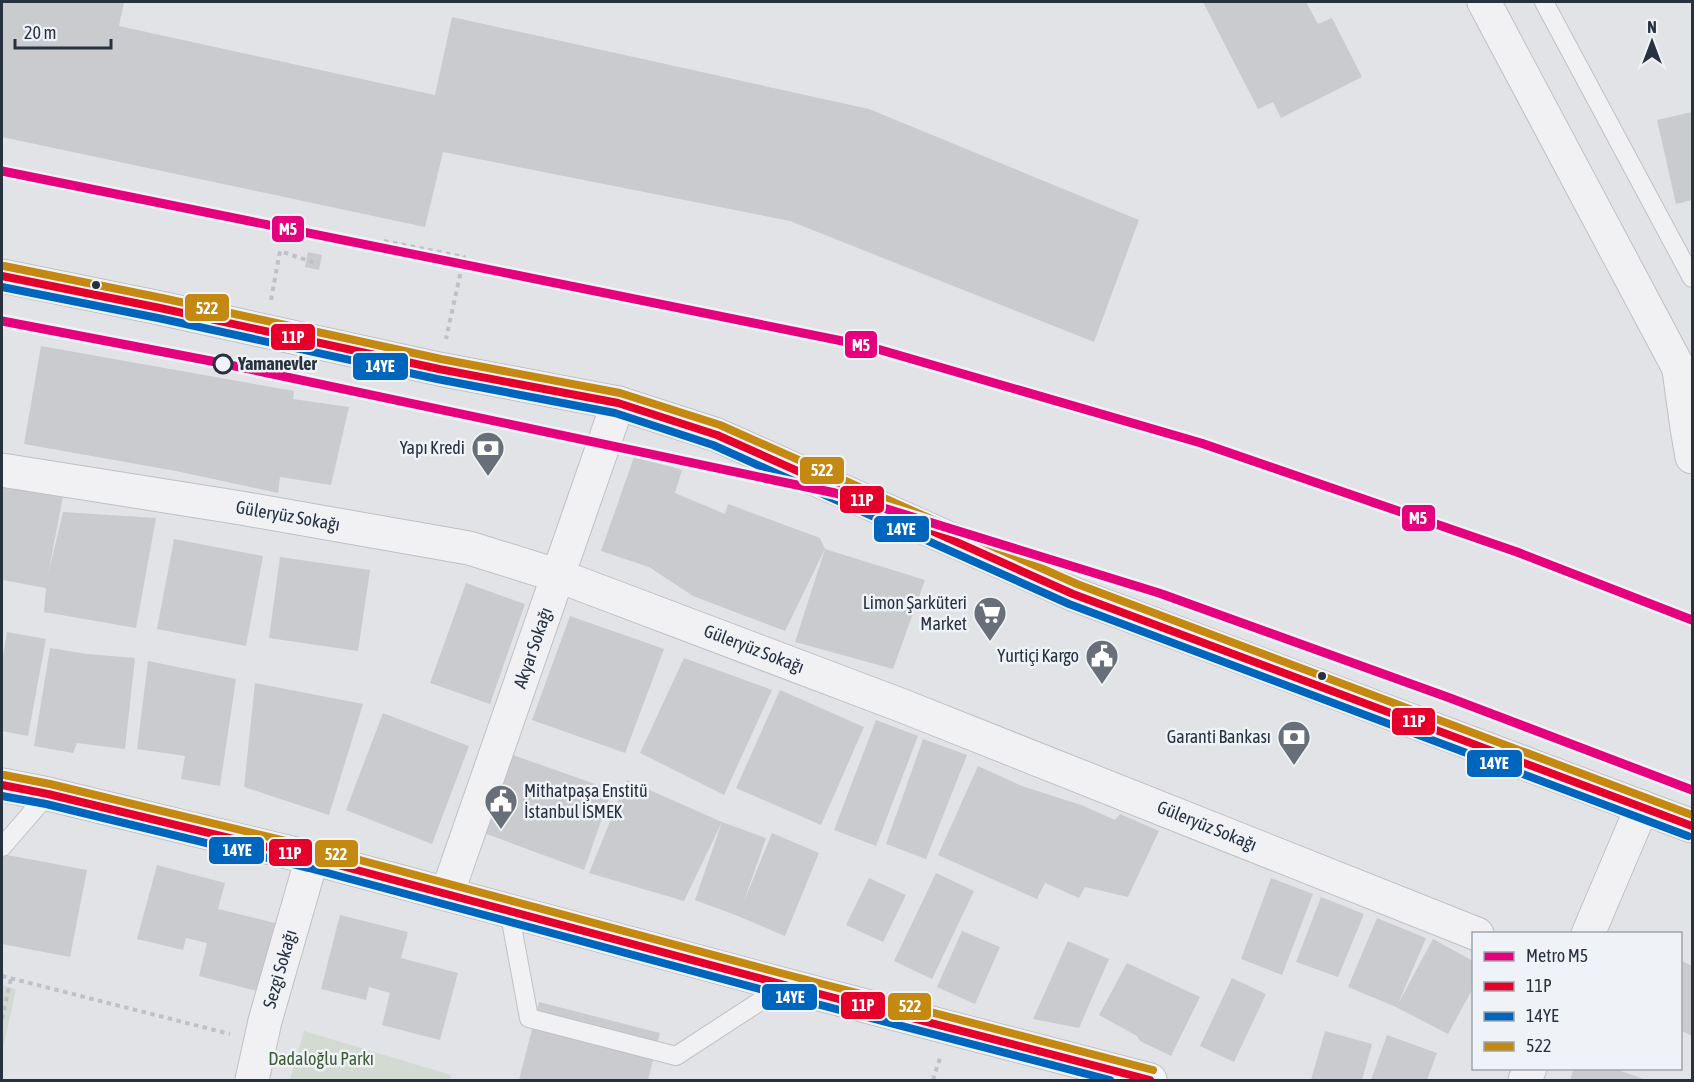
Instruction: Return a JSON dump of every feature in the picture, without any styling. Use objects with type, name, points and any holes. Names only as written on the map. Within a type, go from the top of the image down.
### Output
[{"type":"main road","points":[[2,276],[439,369],[618,403],[717,435],[1073,594],[1692,826]]},
{"type":"main road","points":[[2,785],[312,858],[785,986],[1150,1080]]},
{"type":"street","points":[[1484,2],[1686,380],[1687,428],[1692,457]]},
{"type":"street","name":"Akyar Sokağı","points":[[447,894],[618,403]]},
{"type":"street","name":"Güleryüz Sokağı","points":[[2,470],[230,506],[469,548],[559,576],[903,706],[1474,932]]},
{"type":"street","points":[[1588,932],[1642,807]]},
{"type":"street","name":"Sezgi Sokağı","points":[[252,1080],[260,1042],[312,858]]},
{"type":"lane","points":[[1544,2],[1692,278]]},
{"type":"lane","points":[[2,847],[48,794]]},
{"type":"lane","points":[[509,910],[529,1018],[676,1056],[785,986]]},
{"type":"path","points":[[384,241],[464,257],[439,369]]},
{"type":"path","points":[[264,332],[280,251],[315,263]]},
{"type":"path","points":[[2,976],[260,1042]]},
{"type":"path","points":[[2,1019],[11,978]]},
{"type":"green space","points":[[2,985],[16,989],[2,1053]]},
{"type":"green space","name":"Dadaloğlu Parkı","points":[[304,1031],[451,1075],[450,1080],[290,1080]]},
{"type":"building","points":[[2,2],[124,2],[119,26],[435,95],[452,17],[869,109],[1139,220],[1094,342],[790,221],[443,152],[425,227],[2,137]]},
{"type":"building","points":[[1203,2],[1306,2],[1318,24],[1332,18],[1362,77],[1281,118],[1273,102],[1258,109]]},
{"type":"building","points":[[1692,112],[1692,200],[1676,204],[1657,120]]},
{"type":"building","points":[[308,252],[322,255],[319,270],[305,267]]},
{"type":"building","points":[[41,346],[294,391],[293,399],[349,407],[331,485],[280,477],[278,493],[176,471],[24,444]]},
{"type":"building","points":[[634,457],[682,470],[675,493],[725,514],[728,504],[820,538],[825,549],[785,631],[693,596],[649,567],[601,551]]},
{"type":"building","points":[[2,475],[65,486],[48,575],[63,512],[156,518],[136,628],[44,612],[46,588],[2,580]]},
{"type":"building","points":[[174,539],[263,556],[246,646],[157,629]]},
{"type":"building","points":[[825,549],[925,580],[893,669],[795,642]]},
{"type":"building","points":[[280,557],[370,570],[358,651],[269,638]]},
{"type":"building","points":[[466,583],[525,604],[490,704],[430,683]]},
{"type":"building","points":[[570,616],[664,649],[625,753],[532,720]]},
{"type":"building","points":[[7,632],[46,639],[28,736],[2,731],[2,662]]},
{"type":"building","points":[[50,648],[135,658],[125,749],[77,743],[73,753],[34,746]]},
{"type":"building","points":[[684,658],[772,690],[724,795],[640,753]]},
{"type":"building","points":[[148,661],[236,679],[220,786],[181,779],[185,756],[137,749]]},
{"type":"building","points":[[255,683],[363,704],[329,815],[244,787]]},
{"type":"building","points":[[780,690],[864,727],[821,825],[736,788]]},
{"type":"building","points":[[383,713],[469,746],[432,844],[346,810]]},
{"type":"building","points":[[876,720],[918,736],[876,846],[834,830]]},
{"type":"building","points":[[923,739],[967,755],[926,859],[886,844]]},
{"type":"building","points":[[513,755],[612,790],[584,870],[484,833]]},
{"type":"building","points":[[978,766],[1022,786],[1081,805],[1115,820],[1120,814],[1159,831],[1128,897],[1085,887],[1079,898],[1045,883],[1037,899],[938,855]]},
{"type":"building","points":[[627,780],[722,822],[684,901],[589,873]]},
{"type":"building","points":[[722,822],[766,838],[743,904],[772,833],[819,853],[785,936],[695,900]]},
{"type":"building","points":[[2,854],[87,870],[70,957],[2,944]]},
{"type":"building","points":[[157,865],[225,883],[218,909],[275,923],[257,991],[199,976],[207,943],[186,938],[183,950],[137,939]]},
{"type":"building","points":[[936,873],[974,891],[932,979],[894,961]]},
{"type":"building","points":[[869,878],[906,895],[883,942],[846,925]]},
{"type":"building","points":[[1271,878],[1313,894],[1282,975],[1241,959]]},
{"type":"building","points":[[1321,897],[1364,914],[1338,977],[1296,962]]},
{"type":"building","points":[[340,915],[408,932],[401,958],[458,973],[440,1040],[382,1025],[390,993],[369,987],[366,1000],[321,989]]},
{"type":"building","points":[[1377,918],[1426,938],[1398,1004],[1433,939],[1472,960],[1472,990],[1448,1034],[1396,1007],[1348,987]]},
{"type":"building","points":[[962,931],[1000,947],[975,1004],[937,987]]},
{"type":"building","points":[[1068,941],[1109,959],[1079,1028],[1033,1019]]},
{"type":"building","points":[[1682,961],[1692,966],[1692,1036],[1682,1031]]},
{"type":"building","points":[[1127,963],[1200,997],[1171,1056],[1140,1041],[1137,1036],[1099,1015]]},
{"type":"building","points":[[1232,978],[1266,994],[1234,1062],[1200,1046]]},
{"type":"building","points":[[539,1002],[660,1033],[648,1080],[519,1080]]},
{"type":"building","points":[[1325,1031],[1372,1044],[1362,1080],[1311,1080]]},
{"type":"building","points":[[1387,1035],[1437,1053],[1427,1080],[1371,1080]]},
{"type":"building","points":[[1573,1070],[1618,1070],[1646,1080],[1570,1080]]},
{"type":"metro line","name":"M5","points":[[2,171],[867,346],[1201,443],[1517,552],[1692,620]]},
{"type":"metro line","name":"M5","points":[[2,321],[211,361],[835,493],[1159,593],[1450,698],[1692,790]]},
{"type":"transit line","name":"522","points":[[4,266],[441,359],[620,393],[720,425],[1077,584],[1692,815]]},
{"type":"transit line","name":"11P","points":[[2,276],[439,369],[618,403],[717,435],[1073,594],[1692,826]]},
{"type":"transit line","name":"14YE","points":[[2,287],[158,318],[437,379],[615,413],[713,445],[1069,604],[1688,836]]},
{"type":"transit line","name":"522","points":[[4,775],[315,848],[1153,1070]]},
{"type":"transit line","name":"11P","points":[[2,785],[312,858],[1150,1080]]},
{"type":"transit line","name":"14YE","points":[[2,796],[46,804],[309,868],[1110,1080]]},
{"type":"place","name":"Yamanevler","points":[[223,364]]},
{"type":"place","name":"Yapı Kredi","points":[[488,477]]},
{"type":"place","name":"Limon Şarküteri Market","points":[[990,642]]},
{"type":"place","name":"Yurtiçi Kargo","points":[[1102,685]]},
{"type":"place","name":"Garanti Bankası","points":[[1294,766]]},
{"type":"place","name":"Mithatpaşa Enstitü İstanbul İSMEK","points":[[501,830]]}]
